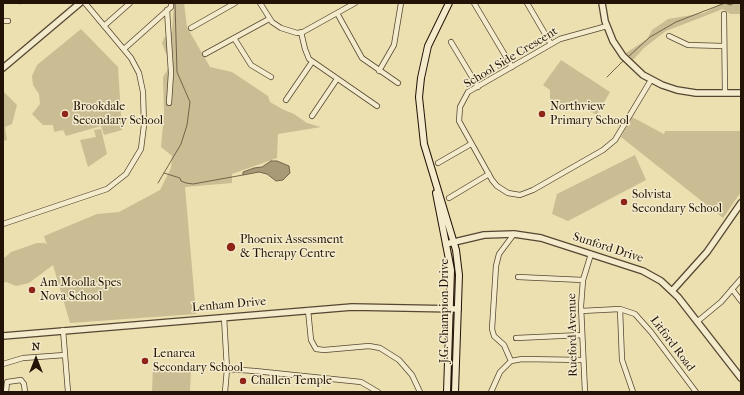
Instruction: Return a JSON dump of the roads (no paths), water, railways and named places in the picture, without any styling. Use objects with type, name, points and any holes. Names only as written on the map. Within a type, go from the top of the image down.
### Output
[{"type":"main road","name":"J.G. Champion Drive","points":[[447,392],[450,270],[435,186],[424,144],[419,97],[421,78],[428,46],[449,3]]},
{"type":"main road","name":"J.G. Champion Drive","points":[[435,186],[455,242],[459,275],[455,392]]},
{"type":"street","points":[[3,68],[80,3]]},
{"type":"street","points":[[3,224],[107,189],[120,180],[130,169],[138,156],[143,142],[143,92],[139,73],[124,49],[85,3]]},
{"type":"street","points":[[104,26],[130,3]]},
{"type":"street","points":[[124,49],[171,7],[171,3]]},
{"type":"street","points":[[191,28],[235,3]]},
{"type":"street","points":[[260,3],[269,19],[281,28],[297,33],[355,3]]},
{"type":"street","points":[[379,70],[394,45],[401,3]]},
{"type":"street","points":[[474,3],[512,67]]},
{"type":"street","points":[[527,3],[551,44]]},
{"type":"street","points":[[602,3],[607,26],[613,41],[628,62],[651,80],[677,90],[696,93],[741,93]]},
{"type":"street","points":[[167,10],[171,73],[169,103]]},
{"type":"street","points":[[337,13],[359,54],[366,62],[398,83]]},
{"type":"street","points":[[724,14],[725,93]]},
{"type":"street","points":[[205,54],[269,19]]},
{"type":"street","name":"School Side Crescent","points":[[607,26],[560,39],[468,92],[459,112],[461,128],[489,174],[501,189],[515,195],[520,195],[533,190],[603,150],[615,140],[651,80]]},
{"type":"street","points":[[301,32],[304,49],[312,62],[377,106]]},
{"type":"street","points":[[669,36],[688,45],[724,46]]},
{"type":"street","points":[[234,38],[251,65],[271,78]]},
{"type":"street","points":[[451,42],[478,87]]},
{"type":"street","points":[[286,100],[312,62]]},
{"type":"street","points":[[312,116],[337,79]]},
{"type":"street","points":[[438,163],[471,144]]},
{"type":"street","points":[[449,198],[489,174]]},
{"type":"street","points":[[672,291],[707,252],[741,204]]},
{"type":"street","points":[[511,361],[504,345],[494,336],[492,329],[496,266],[499,254],[514,234]]},
{"type":"street","name":"Sunford Drive","points":[[446,244],[484,235],[514,234],[541,238],[643,271],[661,281],[672,291],[698,320],[741,378]]},
{"type":"street","name":"Rueford Avenue","points":[[585,392],[581,311],[583,280],[591,254]]},
{"type":"street","points":[[518,277],[583,280]]},
{"type":"street","points":[[698,320],[721,302],[741,279]]},
{"type":"street","points":[[732,289],[741,301]]},
{"type":"street","name":"Lenham Drive","points":[[3,336],[365,306],[458,309]]},
{"type":"street","points":[[620,309],[622,360],[633,392]]},
{"type":"street","name":"Litford Road","points":[[581,311],[620,309],[627,311],[640,319],[696,392]]},
{"type":"street","points":[[308,310],[310,340],[316,349],[324,350],[369,346],[380,348],[399,360],[412,375],[420,392]]},
{"type":"street","points":[[224,317],[227,369],[226,392]]},
{"type":"street","points":[[63,330],[68,392]]},
{"type":"street","points":[[516,338],[582,335]]},
{"type":"street","points":[[3,364],[23,358],[65,354]]},
{"type":"street","points":[[491,392],[500,372],[511,361],[583,360]]},
{"type":"street","points":[[227,369],[255,370],[361,382],[378,392]]},
{"type":"street","points":[[6,392],[7,382],[21,380],[24,384],[25,392]]},
{"type":"waterway","points":[[158,183],[181,144],[187,125],[190,102],[177,72],[175,3]]},
{"type":"waterway","points":[[628,57],[650,37],[676,22],[725,3],[730,5],[735,3]]},
{"type":"waterway","points":[[607,77],[624,60]]},
{"type":"waterway","points":[[164,173],[180,178],[181,181],[186,183],[193,184],[243,175]]},
{"type":"place","name":"Brookdale Secondary School","points":[[65,114]]},
{"type":"place","name":"Northview Primary School","points":[[542,114]]},
{"type":"place","name":"Solvista Secondary School","points":[[624,202]]},
{"type":"place","name":"Phoenix Assessment & Therapy Centre","points":[[231,247]]},
{"type":"place","name":"Am Moolla Spes Nova School","points":[[32,290]]},
{"type":"place","name":"Lenarea Secondary School","points":[[145,361]]},
{"type":"place","name":"Challen Temple","points":[[243,381]]}]
